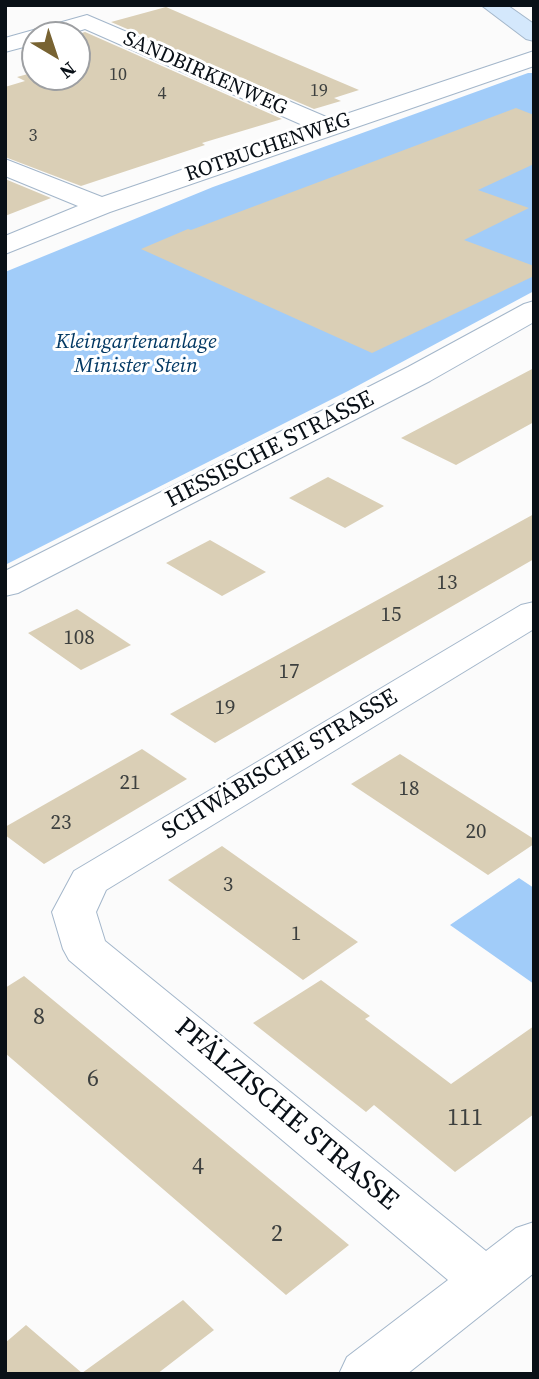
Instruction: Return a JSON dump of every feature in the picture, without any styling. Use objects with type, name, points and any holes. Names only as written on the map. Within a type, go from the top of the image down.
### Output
[{"type":"street","points":[[492,5],[534,34]]},
{"type":"street","name":"SANDBIRKENWEG","points":[[91,24],[328,128]]},
{"type":"street","name":"ROTBUCHENWEG","points":[[5,246],[101,206],[534,58]]},
{"type":"street","points":[[5,167],[101,206]]},
{"type":"street","name":"HESSISCHE STRASSE","points":[[5,585],[419,374],[534,310]]},
{"type":"street","name":"SCHWÄBISCHE STRASSE","points":[[85,949],[74,912],[89,881],[534,614]]},
{"type":"street","name":"PFÄLZISCHE STRASSE","points":[[85,949],[486,1281]]},
{"type":"street","points":[[366,1374],[534,1243]]},
{"type":"green space","name":"Kleingartenanlage Minister Stein","points":[[534,73],[534,291],[348,391],[5,565],[5,272],[213,187]]},
{"type":"green space","points":[[519,878],[534,888],[534,984],[450,925]]},
{"type":"building","points":[[166,7],[359,90],[334,98],[341,101],[314,109],[111,22]]},
{"type":"building","points":[[91,35],[282,119],[202,143],[205,145],[81,186],[5,157],[5,87],[21,82],[21,91],[91,91]]},
{"type":"building","points":[[516,108],[534,115],[534,164],[478,190],[529,208],[464,240],[534,266],[534,276],[372,353],[141,249],[188,229]]},
{"type":"building","points":[[5,179],[51,198],[5,216]]},
{"type":"building","points":[[534,368],[534,422],[456,465],[401,438]]},
{"type":"building","points":[[328,477],[384,506],[345,528],[289,498]]},
{"type":"building","points":[[534,514],[534,559],[215,743],[170,714]]},
{"type":"building","points":[[210,540],[266,572],[222,596],[166,563]]},
{"type":"building","points":[[77,609],[131,645],[81,670],[28,633]]},
{"type":"building","points":[[142,749],[187,779],[44,864],[5,835],[5,827]]},
{"type":"building","points":[[400,754],[534,839],[534,844],[488,875],[351,784]]},
{"type":"building","points":[[222,846],[358,942],[303,980],[168,880]]},
{"type":"building","points":[[24,976],[349,1245],[286,1295],[5,1053],[5,988]]},
{"type":"building","points":[[321,980],[370,1016],[365,1019],[451,1084],[534,1026],[534,1114],[455,1172],[374,1105],[366,1112],[253,1023]]},
{"type":"building","points":[[183,1300],[214,1330],[157,1374],[5,1374],[5,1343],[26,1325],[82,1373]]}]
